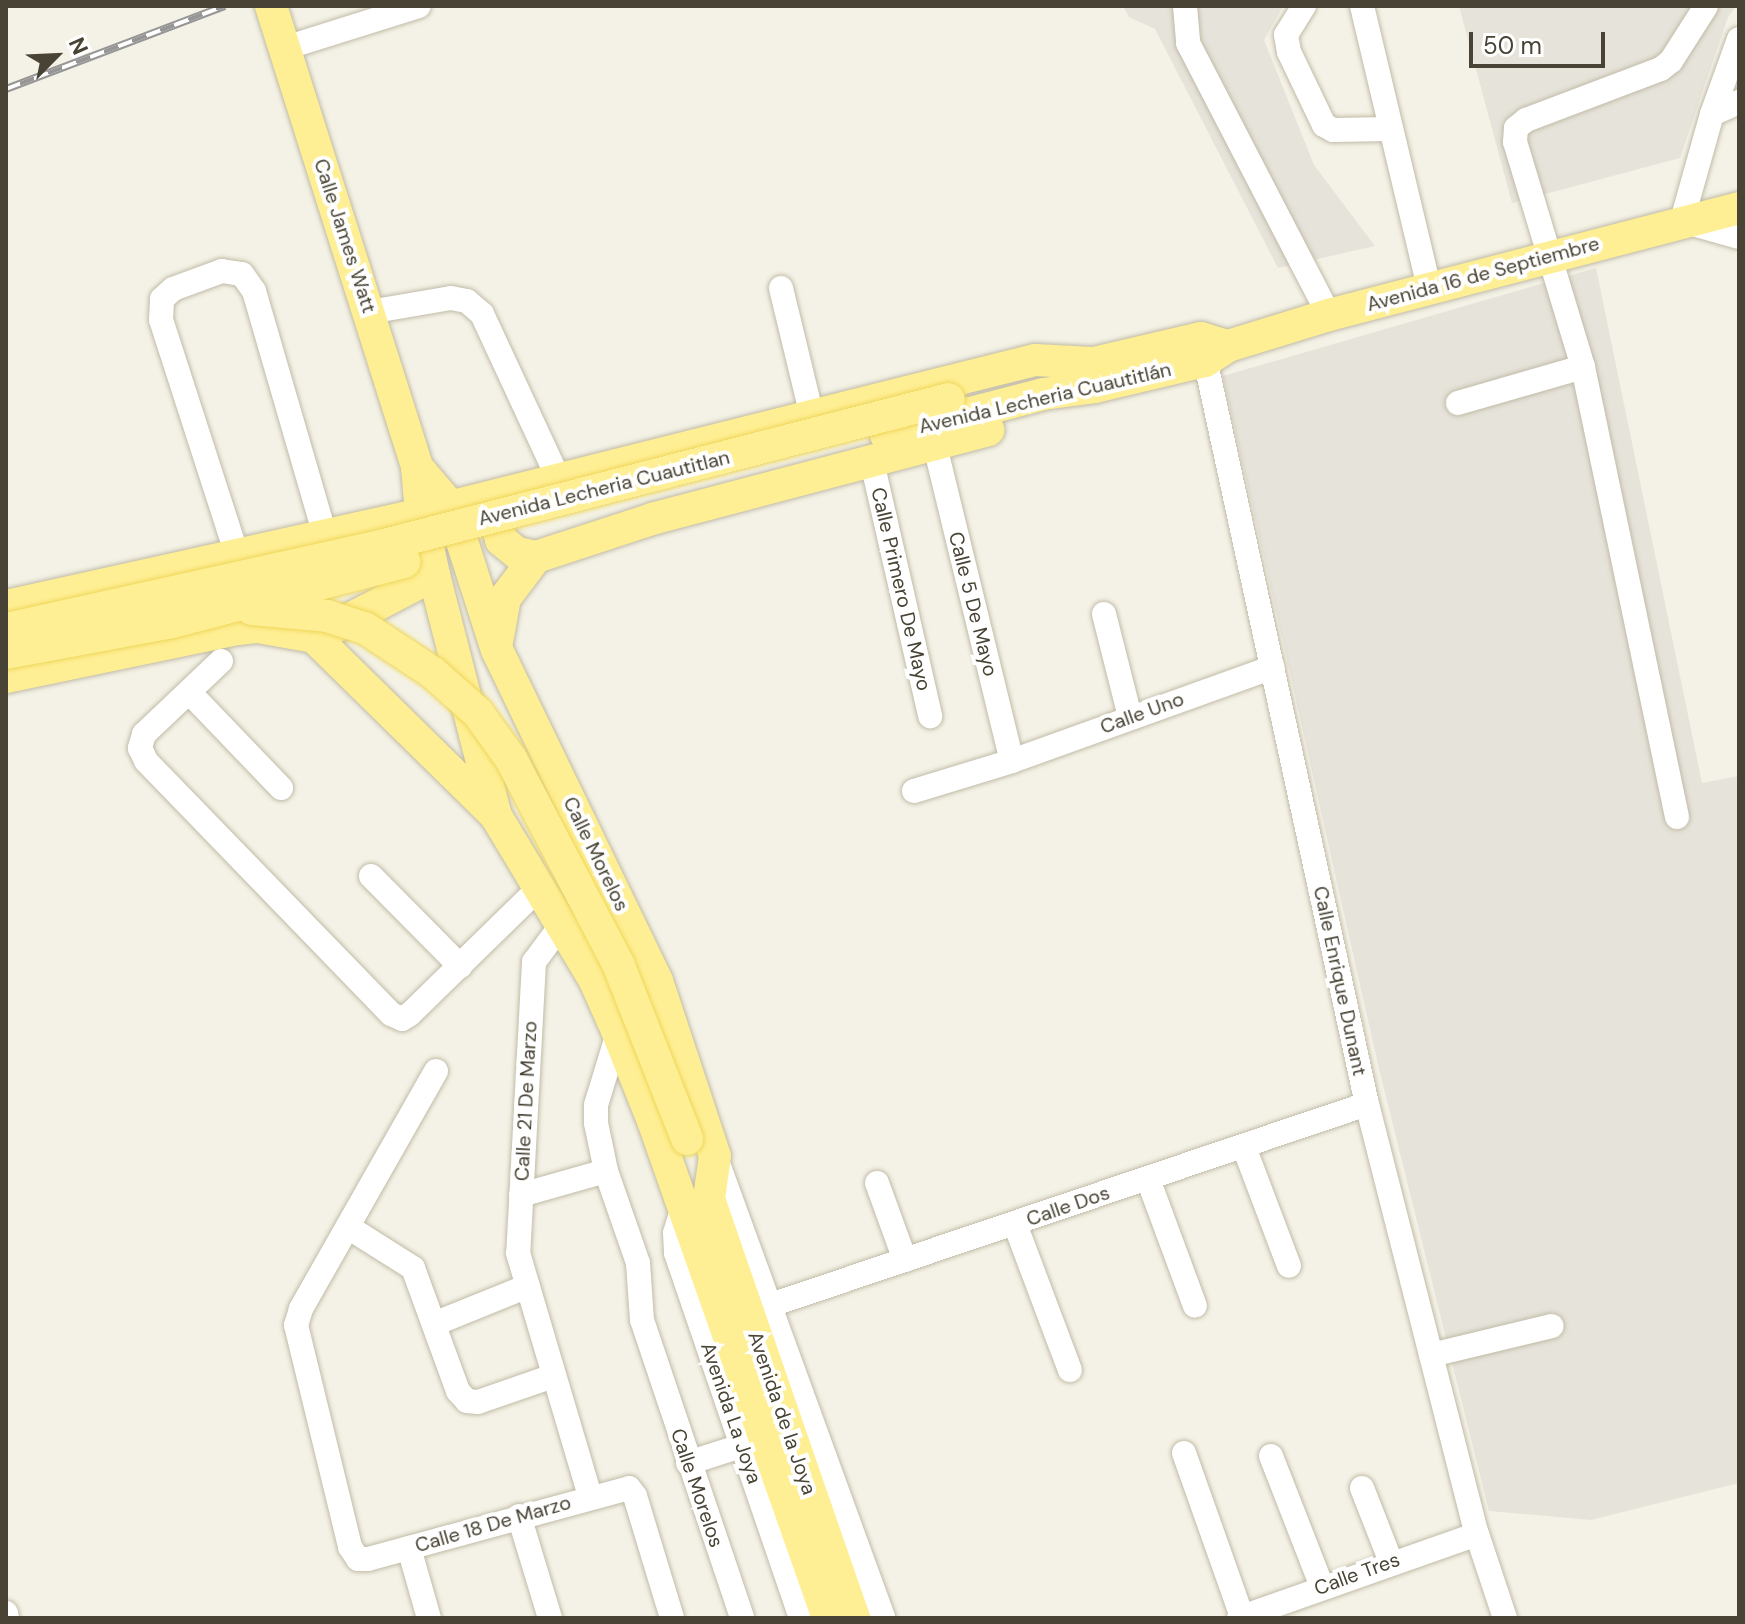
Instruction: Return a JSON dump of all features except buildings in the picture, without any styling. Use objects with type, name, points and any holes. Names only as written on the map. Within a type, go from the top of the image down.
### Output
[{"type":"main road","name":"Calle James Watt","points":[[271,6],[417,467],[436,510]]},
{"type":"main road","name":"Avenida 16 de Septiembre","points":[[1211,348],[1739,208]]},
{"type":"main road","name":"Avenida Lecheria Cuautitlan","points":[[6,629],[388,544],[949,399],[1093,375],[1211,348]]},
{"type":"main road","points":[[6,606],[496,496],[1035,360],[1093,375]]},
{"type":"main road","points":[[496,496],[495,517],[501,540],[517,553],[536,557],[879,449],[935,446],[1043,413],[1093,375]]},
{"type":"main road","name":"Avenida Lecheria Cuautitlán","points":[[879,449],[1093,375]]},
{"type":"main road","name":"Avenida Lecheria Cuautitlan","points":[[6,653],[172,622],[879,449]]},
{"type":"main road","points":[[436,510],[434,575],[496,816]]},
{"type":"main road","name":"Calle Morelos","points":[[436,510],[497,650],[657,981],[715,1156],[698,1208]]},
{"type":"main road","points":[[340,533],[372,552],[376,574],[346,622]]},
{"type":"main road","points":[[497,650],[505,598],[536,557]]},
{"type":"main road","points":[[314,637],[434,575]]},
{"type":"main road","points":[[113,605],[265,610],[327,616],[365,628],[398,647],[478,713],[511,759],[619,966],[687,1139],[698,1208]]},
{"type":"main road","points":[[6,677],[238,629],[258,627],[314,637],[496,816],[595,981],[698,1208]]},
{"type":"main road","name":"Avenida de la Joya","points":[[698,1208],[828,1618]]},
{"type":"main road","name":"Avenida de la Joya","points":[[698,1208],[854,1618]]},
{"type":"street","points":[[285,48],[419,6]]},
{"type":"street","points":[[1185,6],[1188,43],[1329,315]]},
{"type":"street","points":[[1304,6],[1289,25],[1287,43],[1324,125],[1333,130],[1391,129]]},
{"type":"street","points":[[1362,6],[1429,288]]},
{"type":"street","points":[[1677,817],[1583,367],[1515,142],[1516,128],[1526,120],[1661,69],[1671,61],[1699,9]]},
{"type":"street","points":[[1739,39],[1712,114],[1682,221],[1739,237]]},
{"type":"street","points":[[1712,114],[1739,102]]},
{"type":"street","points":[[237,555],[161,320],[162,299],[173,289],[222,271],[242,274],[254,291],[340,533]]},
{"type":"street","points":[[781,288],[812,416]]},
{"type":"street","points":[[369,312],[451,298],[467,301],[482,314],[559,480]]},
{"type":"street","name":"Calle Enrique Dunant","points":[[1211,348],[1273,667],[1367,1104],[1477,1534],[1505,1618]]},
{"type":"street","points":[[1458,403],[1583,367]]},
{"type":"street","name":"Calle 5 De Mayo","points":[[935,446],[1012,761]]},
{"type":"street","name":"Calle Primero De Mayo","points":[[879,449],[930,716]]},
{"type":"street","points":[[1104,614],[1130,717]]},
{"type":"street","points":[[221,661],[144,734],[140,748],[146,761],[391,1014],[402,1019],[410,1014],[540,887]]},
{"type":"street","name":"Calle Uno","points":[[914,791],[1012,761],[1273,667]]},
{"type":"street","points":[[189,692],[281,788]]},
{"type":"street","points":[[371,876],[460,966]]},
{"type":"street","name":"Calle 21 De Marzo","points":[[562,924],[534,962],[518,1253],[590,1496]]},
{"type":"street","name":"Calle Morelos","points":[[618,1033],[596,1105],[596,1123],[606,1171],[638,1263],[642,1320],[742,1618]]},
{"type":"street","points":[[436,1071],[348,1227],[413,1268],[458,1391],[467,1401],[478,1402],[553,1376]]},
{"type":"street","name":"Calle Dos","points":[[768,1306],[1367,1104]]},
{"type":"street","points":[[1244,1147],[1289,1266]]},
{"type":"street","points":[[715,1156],[883,1618]]},
{"type":"street","points":[[521,1195],[606,1171]]},
{"type":"street","points":[[1148,1179],[1195,1306]]},
{"type":"street","points":[[877,1183],[905,1260]]},
{"type":"street","name":"Avenida La Joya","points":[[698,1208],[675,1233],[676,1253],[801,1618]]},
{"type":"street","points":[[1015,1224],[1070,1370]]},
{"type":"street","name":"Calle 18 De Marzo","points":[[348,1227],[296,1325],[350,1547],[358,1559],[629,1488],[635,1496],[672,1618]]},
{"type":"street","points":[[434,1324],[528,1286]]},
{"type":"street","points":[[1431,1355],[1552,1326]]},
{"type":"street","points":[[688,1463],[741,1446]]},
{"type":"street","points":[[1184,1453],[1241,1617]]},
{"type":"street","points":[[1271,1456],[1322,1587]]},
{"type":"street","points":[[1362,1488],[1391,1562]]},
{"type":"street","points":[[519,1516],[550,1618]]},
{"type":"street","name":"Calle Tres","points":[[1241,1617],[1477,1534]]},
{"type":"street","points":[[409,1548],[429,1618]]},
{"type":"shaded area","points":[[1123,6],[1283,6],[1264,40],[1314,165],[1375,246],[1278,268],[1155,29],[1129,17]]},
{"type":"shaded area","points":[[1459,6],[1736,6],[1728,17],[1680,158],[1512,203]]},
{"type":"shaded area","points":[[1596,268],[1702,783],[1739,776],[1739,1483],[1591,1520],[1489,1511],[1379,1069],[1223,376]]},
{"type":"railway","points":[[6,89],[225,6]]}]
